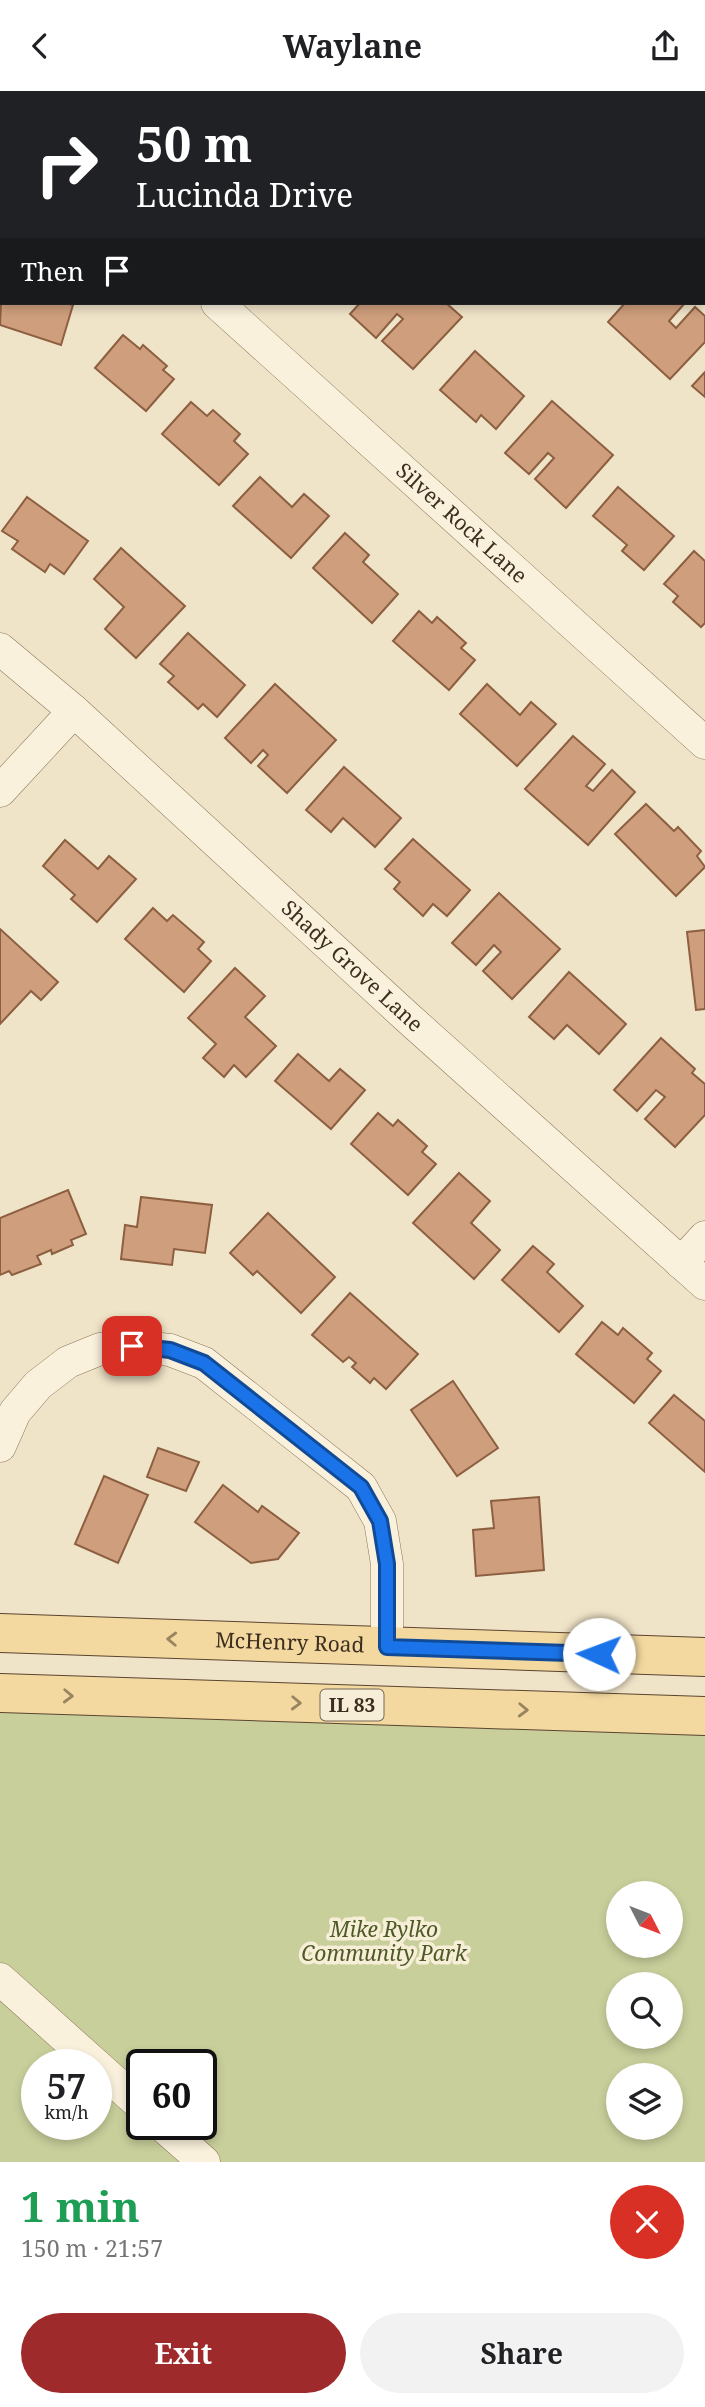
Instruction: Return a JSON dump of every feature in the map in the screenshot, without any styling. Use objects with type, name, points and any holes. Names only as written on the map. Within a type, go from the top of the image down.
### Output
[{"type":"main road","name":"McHenry Road","points":[[0,1633],[705,1657]]},
{"type":"main road","name":"IL 83","points":[[0,1693],[705,1716]]},
{"type":"street","name":"Silver Rock Lane","points":[[219,305],[705,743]]},
{"type":"street","name":"Shady Grove Lane","points":[[0,649],[74,711],[407,1017],[705,1284]]},
{"type":"street","points":[[0,791],[74,711]]},
{"type":"street","points":[[681,1263],[705,1237]]},
{"type":"street","points":[[0,1447],[15,1412],[38,1385],[68,1363],[100,1349],[132,1346],[170,1350],[204,1363],[361,1487],[380,1521],[387,1564],[387,1647]]},
{"type":"street","points":[[0,1979],[78,2049]]},
{"type":"street","points":[[112,2079],[126,2092]]},
{"type":"street","points":[[179,2140],[204,2162]]},
{"type":"green space","name":"Mike Rylko Community Park","points":[[0,1708],[705,1734],[705,2162],[0,2162]]},
{"type":"building","points":[[1,305],[73,305],[61,345],[0,325]]},
{"type":"building","points":[[358,305],[448,305],[462,317],[413,369],[382,341],[403,319],[397,314],[376,338],[350,314]]},
{"type":"building","points":[[623,305],[683,305],[669,321],[676,328],[695,307],[705,316],[705,342],[670,379],[608,322]]},
{"type":"building","points":[[123,335],[140,349],[143,345],[167,366],[163,370],[174,379],[146,411],[95,368]]},
{"type":"building","points":[[475,351],[524,396],[496,429],[481,415],[476,422],[440,390]]},
{"type":"building","points":[[705,372],[705,397],[692,386]]},
{"type":"building","points":[[552,401],[613,455],[566,508],[535,479],[554,458],[548,453],[529,474],[505,453]]},
{"type":"building","points":[[191,402],[207,416],[213,410],[240,434],[234,441],[248,454],[219,485],[162,434]]},
{"type":"building","points":[[260,477],[292,507],[304,494],[329,516],[291,558],[233,506]]},
{"type":"building","points":[[618,487],[674,536],[644,570],[622,551],[627,545],[593,516]]},
{"type":"building","points":[[27,497],[88,541],[64,574],[50,564],[45,572],[12,549],[18,541],[2,531]]},
{"type":"building","points":[[345,533],[369,555],[363,562],[398,594],[372,623],[313,568]]},
{"type":"building","points":[[121,548],[185,606],[136,658],[105,629],[124,607],[94,579]]},
{"type":"building","points":[[694,551],[705,561],[705,623],[701,627],[673,602],[678,596],[664,584]]},
{"type":"building","points":[[419,611],[432,623],[437,617],[466,643],[461,648],[475,660],[449,690],[393,641]]},
{"type":"building","points":[[188,633],[245,685],[217,717],[203,704],[198,709],[168,682],[174,676],[160,664]]},
{"type":"building","points":[[275,684],[336,740],[287,793],[258,766],[268,755],[263,750],[251,763],[225,738]]},
{"type":"building","points":[[487,684],[520,715],[531,702],[556,724],[517,766],[460,714]]},
{"type":"building","points":[[573,736],[605,764],[586,786],[593,791],[612,770],[635,792],[588,845],[525,789]]},
{"type":"building","points":[[344,767],[401,818],[375,847],[343,818],[331,832],[306,810]]},
{"type":"building","points":[[646,804],[674,831],[678,827],[701,851],[697,856],[705,867],[676,896],[615,834]]},
{"type":"building","points":[[413,839],[470,890],[447,916],[433,904],[423,916],[394,889],[400,882],[385,869]]},
{"type":"building","points":[[65,840],[98,869],[109,856],[136,879],[97,922],[71,899],[75,895],[43,866]]},
{"type":"building","points":[[499,893],[560,949],[512,999],[483,971],[501,952],[494,945],[476,965],[452,943]]},
{"type":"building","points":[[153,908],[167,921],[173,915],[204,942],[198,949],[211,961],[184,992],[125,939]]},
{"type":"building","points":[[0,929],[58,982],[41,1000],[31,991],[0,1024]]},
{"type":"building","points":[[705,930],[705,1009],[696,1010],[687,932]]},
{"type":"building","points":[[235,968],[265,996],[245,1017],[276,1046],[246,1077],[234,1065],[224,1077],[203,1058],[216,1044],[188,1018]]},
{"type":"building","points":[[569,972],[626,1024],[599,1054],[567,1025],[554,1039],[529,1017]]},
{"type":"building","points":[[661,1038],[695,1069],[692,1073],[705,1084],[705,1115],[675,1147],[645,1119],[665,1097],[656,1090],[637,1111],[614,1090]]},
{"type":"building","points":[[298,1054],[329,1081],[340,1069],[365,1090],[331,1129],[275,1081]]},
{"type":"building","points":[[378,1113],[393,1126],[398,1120],[427,1146],[422,1152],[436,1164],[408,1195],[351,1144]]},
{"type":"building","points":[[459,1173],[490,1201],[471,1223],[500,1250],[474,1279],[413,1223]]},
{"type":"building","points":[[68,1190],[86,1234],[71,1240],[73,1245],[52,1254],[51,1250],[37,1256],[41,1264],[12,1275],[9,1271],[0,1275],[0,1218]]},
{"type":"building","points":[[141,1197],[212,1205],[205,1253],[174,1249],[172,1265],[121,1259],[125,1225],[137,1227]]},
{"type":"building","points":[[268,1213],[335,1277],[301,1313],[257,1271],[253,1275],[230,1253]]},
{"type":"building","points":[[533,1246],[554,1264],[547,1272],[583,1306],[559,1332],[502,1280]]},
{"type":"building","points":[[350,1293],[418,1354],[386,1389],[374,1378],[370,1383],[352,1367],[356,1363],[349,1357],[343,1362],[312,1335]]},
{"type":"building","points":[[602,1322],[618,1335],[623,1328],[652,1353],[647,1359],[661,1371],[634,1403],[576,1354]]},
{"type":"building","points":[[453,1381],[498,1448],[457,1476],[411,1410]]},
{"type":"building","points":[[674,1395],[705,1421],[705,1472],[649,1423]]},
{"type":"building","points":[[158,1448],[199,1462],[186,1491],[147,1477]]},
{"type":"building","points":[[104,1476],[148,1495],[118,1563],[75,1544]]},
{"type":"building","points":[[223,1485],[258,1512],[262,1506],[299,1533],[278,1559],[251,1563],[195,1522]]},
{"type":"building","points":[[539,1497],[544,1570],[476,1576],[473,1530],[494,1528],[491,1501]]},
{"type":"route","points":[[132,1346],[170,1350],[204,1363],[361,1487],[380,1521],[387,1564],[387,1647],[599,1654]]}]
